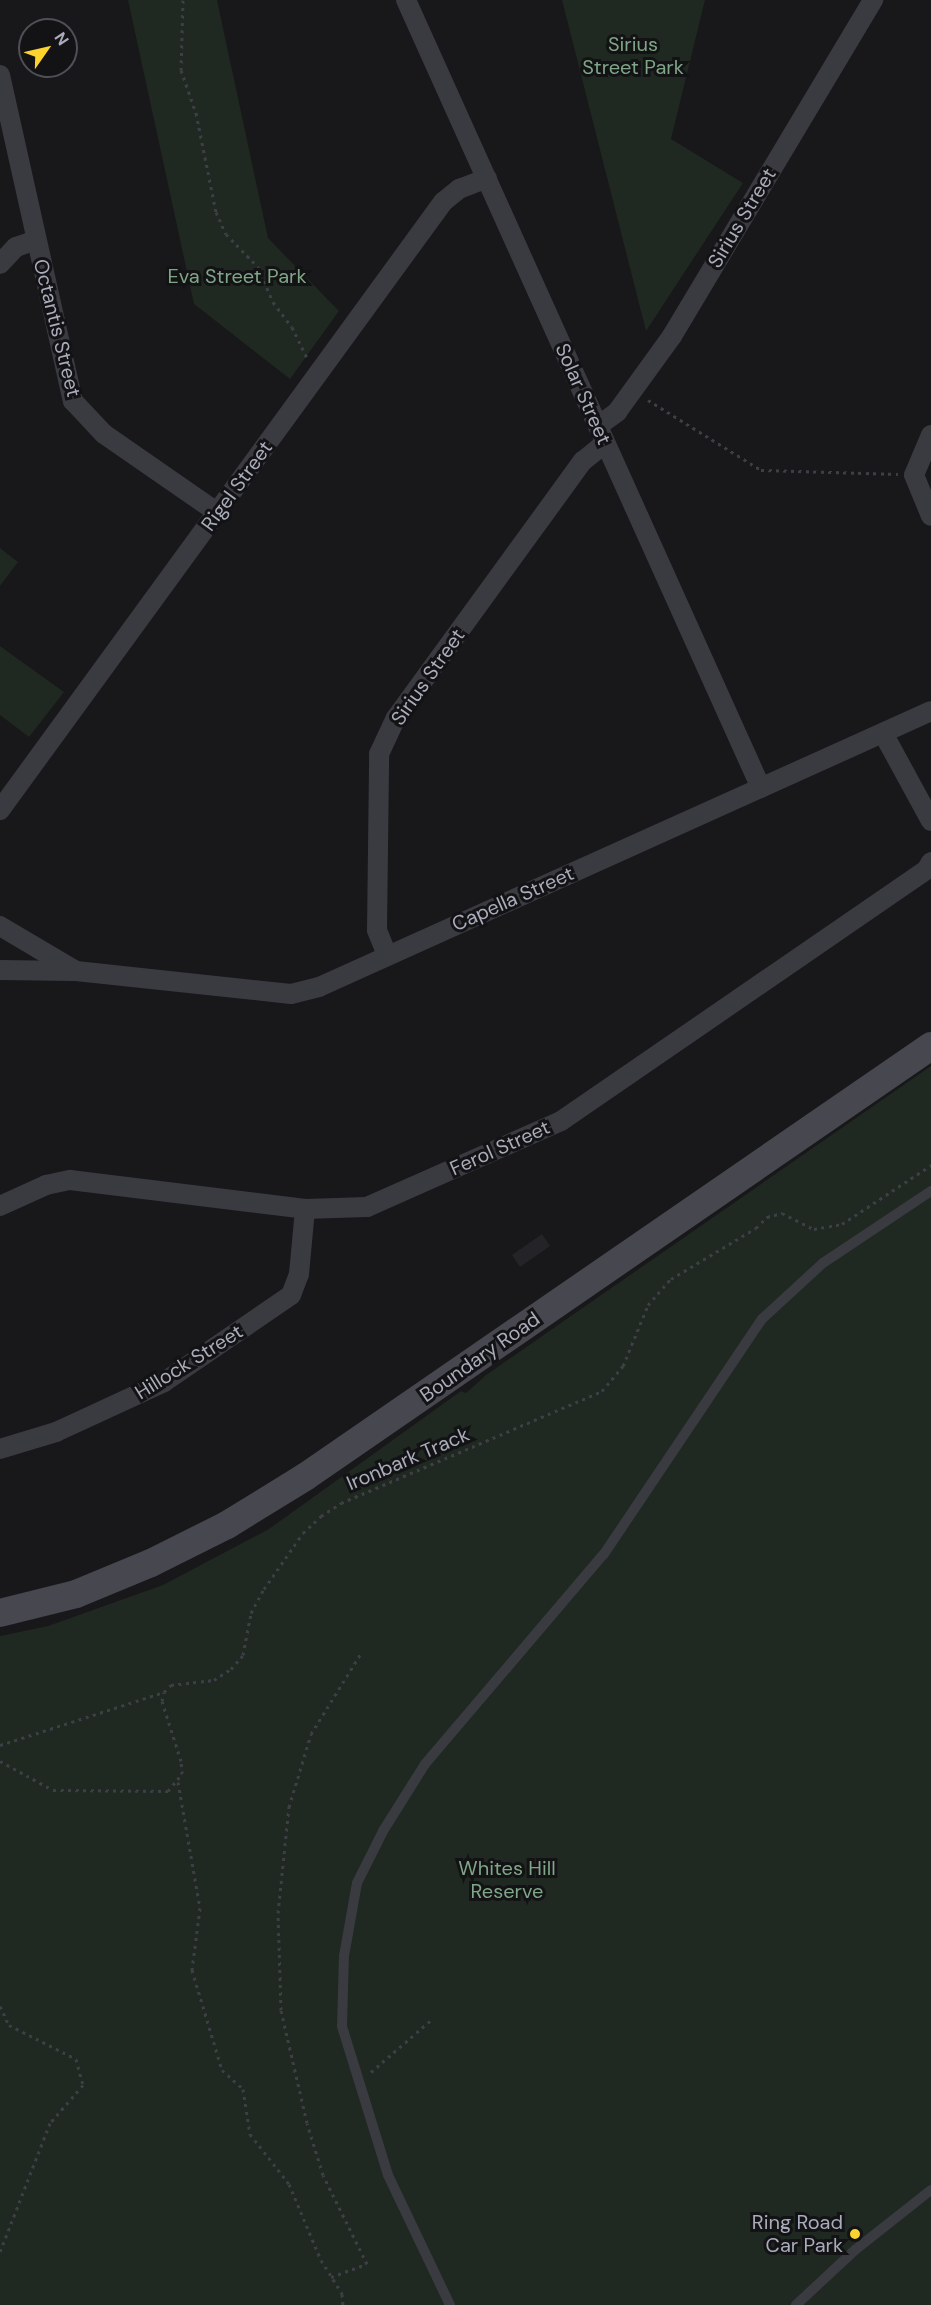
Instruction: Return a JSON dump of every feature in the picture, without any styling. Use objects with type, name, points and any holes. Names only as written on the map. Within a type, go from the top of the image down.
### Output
[{"type":"main road","name":"Boundary Road","points":[[0,1613],[76,1594],[152,1563],[256,1507],[931,1046]]},
{"type":"street","name":"Solar Street","points":[[406,0],[761,788]]},
{"type":"street","name":"Sirius Street","points":[[387,955],[377,930],[379,753],[396,718],[672,336],[873,0]]},
{"type":"street","name":"Octantis Street","points":[[0,75],[73,401],[104,434],[218,513]]},
{"type":"street","name":"Rigel Street","points":[[0,810],[443,202],[459,189],[487,178]]},
{"type":"street","points":[[0,264],[16,247],[36,240]]},
{"type":"street","points":[[931,435],[914,475],[931,516]]},
{"type":"street","name":"Capella Street","points":[[0,970],[76,971],[291,994],[319,987],[931,711]]},
{"type":"street","points":[[883,733],[931,821]]},
{"type":"street","name":"Ferol Street","points":[[0,1206],[46,1185],[70,1180],[305,1209],[367,1207],[561,1121],[927,869],[931,862]]},
{"type":"street","name":"Capella Street","points":[[0,926],[76,971]]},
{"type":"street","name":"Hillock Street","points":[[0,1449],[56,1432],[164,1382],[291,1295],[299,1274],[305,1209]]},
{"type":"lane","points":[[450,2305],[388,2175],[342,2026],[344,1956],[357,1883],[383,1831],[425,1764],[604,1554],[762,1319],[824,1263],[931,1191]]},
{"type":"lane","points":[[796,2305],[855,2250],[931,2190]]},
{"type":"path","points":[[183,0],[181,70],[196,112],[216,212],[226,234],[258,267],[273,302],[292,327],[310,364],[312,384]]},
{"type":"path","points":[[634,391],[761,470],[914,475]]},
{"type":"path","name":"Ironbark Track","points":[[0,1745],[164,1692],[171,1685],[214,1680],[231,1669],[243,1655],[251,1613],[264,1589],[303,1533],[321,1516],[341,1503],[603,1391],[623,1366],[648,1305],[671,1279],[756,1228],[767,1217],[782,1213],[814,1229],[842,1224],[931,1165]]},
{"type":"path","points":[[331,2277],[367,2264],[323,2175],[307,2123],[282,2010],[278,1913],[289,1807],[311,1734],[361,1653]]},
{"type":"path","points":[[164,1692],[162,1701],[181,1761],[178,1782],[200,1908],[192,1971],[222,2070],[243,2089],[250,2134],[289,2184],[331,2277],[342,2294],[343,2305]]},
{"type":"path","points":[[0,1761],[53,1790],[159,1793],[168,1791],[178,1782]]},
{"type":"path","points":[[0,2006],[9,2025],[76,2059],[83,2085],[50,2123],[0,2252]]},
{"type":"path","points":[[358,2083],[431,2020]]},
{"type":"shaded area","points":[[542,1234],[550,1246],[520,1267],[512,1255]]},
{"type":"green space","name":"Eva Street Park","points":[[128,0],[217,0],[268,238],[339,311],[290,379],[194,304]]},
{"type":"green space","name":"Sirius Street Park","points":[[562,0],[705,0],[671,139],[743,183],[646,331]]},
{"type":"green space","points":[[0,548],[18,562],[0,586]]},
{"type":"green space","points":[[0,646],[64,692],[29,737],[0,715]]},
{"type":"green space","name":"Whites Hill Reserve","points":[[931,1066],[931,2305],[0,2305],[0,1636],[48,1626],[163,1585],[269,1529],[461,1391],[466,1393],[486,1375]]},
{"type":"place","name":"Ring Road Car Park","points":[[855,2234]]}]
